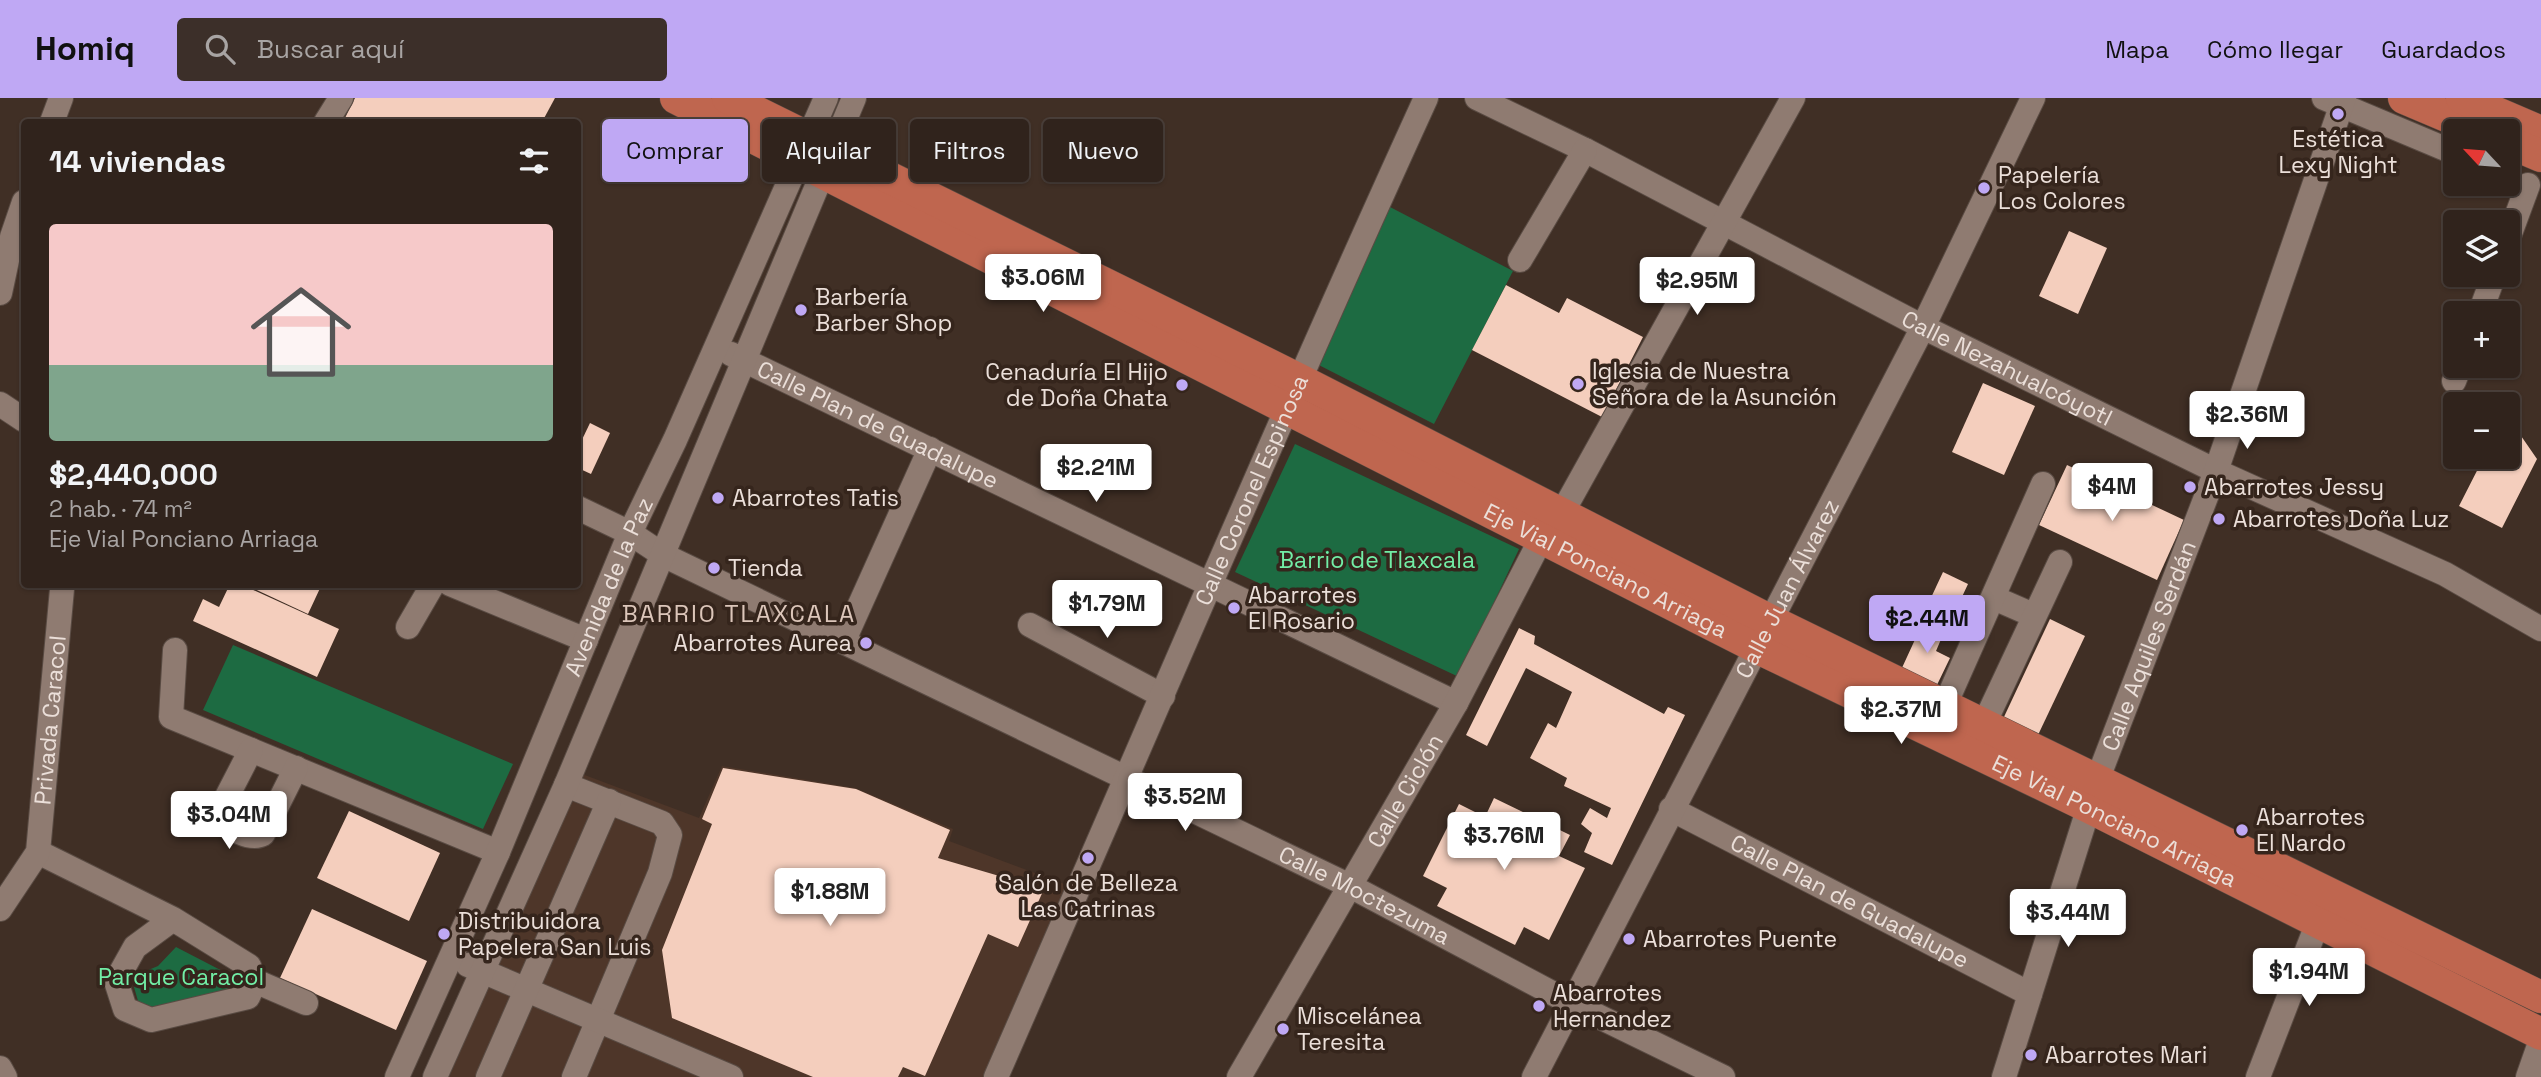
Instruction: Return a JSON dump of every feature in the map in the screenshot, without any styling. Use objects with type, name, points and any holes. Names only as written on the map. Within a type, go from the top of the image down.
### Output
[{"type":"main road","name":"Eje Vial Ponciano Arriaga","points":[[676,98],[762,134]]},
{"type":"main road","points":[[2404,98],[2454,119]]},
{"type":"main road","points":[[2462,98],[2541,132]]},
{"type":"main road","name":"Eje Vial Ponciano Arriaga","points":[[748,102],[769,119]]},
{"type":"main road","points":[[2520,147],[2541,156]]},
{"type":"main road","name":"Eje Vial Ponciano Arriaga","points":[[864,182],[1285,408],[1541,538],[1764,634],[1945,705],[1984,724],[2094,793],[2318,922],[2541,1034]]},
{"type":"main road","name":"Eje Vial Ponciano Arriaga","points":[[872,182],[1298,379],[1562,513],[1764,634],[2094,793],[2541,997]]},
{"type":"street","points":[[53,119],[61,98]]},
{"type":"street","points":[[328,119],[341,98]]},
{"type":"street","name":"Avenida de la Paz","points":[[822,119],[826,98]]},
{"type":"street","name":"Avenida de la Paz","points":[[840,119],[854,98]]},
{"type":"street","name":"Calle Coronel Espinosa","points":[[996,1077],[1212,585],[1285,408],[1426,98]]},
{"type":"street","name":"Calle Nezahualcóyotl","points":[[1477,98],[1585,150],[1923,327],[2217,471],[2445,574],[2541,629]]},
{"type":"street","points":[[1562,513],[1793,98]]},
{"type":"street","name":"Calle Juan Álvarez","points":[[1534,1077],[1923,327],[2033,98]]},
{"type":"street","points":[[2336,100],[2443,148]]},
{"type":"street","name":"Calle Aquiles Serdán","points":[[2004,1077],[2094,793],[2217,471],[2336,100]]},
{"type":"street","points":[[1520,260],[1585,150]]},
{"type":"street","name":"Avenida de la Paz","points":[[397,1077],[498,852],[630,533],[717,347],[803,182]]},
{"type":"street","name":"Avenida de la Paz","points":[[435,1077],[565,785],[746,361],[807,182]]},
{"type":"street","points":[[2517,210],[2526,184]]},
{"type":"street","points":[[0,293],[18,240],[21,221]]},
{"type":"street","name":"Calle Plan de Guadalupe","points":[[717,347],[1456,703]]},
{"type":"street","points":[[0,404],[21,417]]},
{"type":"street","points":[[675,440],[707,454]]},
{"type":"street","points":[[844,639],[930,449]]},
{"type":"street","points":[[1945,705],[2043,484]]},
{"type":"street","name":"Calle Moctezuma","points":[[581,509],[630,533],[663,555],[844,639],[1126,781],[1350,886],[1571,1003],[1723,1077]]},
{"type":"street","name":"Calle Ciclón","points":[[1239,1077],[1456,703],[1541,538]]},
{"type":"street","points":[[1984,724],[2033,614],[2060,562]]},
{"type":"street","points":[[408,627],[431,588]]},
{"type":"street","points":[[460,588],[586,640]]},
{"type":"street","name":"Privada Caracol","points":[[0,909],[38,852],[62,589]]},
{"type":"street","points":[[1994,598],[2033,614]]},
{"type":"street","points":[[1030,625],[1163,696]]},
{"type":"street","points":[[175,650],[171,718],[498,852]]},
{"type":"street","points":[[251,750],[219,812],[219,818],[225,824],[249,836],[263,834],[296,768]]},
{"type":"street","points":[[565,785],[662,823],[670,835],[660,873],[574,1077]]},
{"type":"street","points":[[488,1077],[609,802]]},
{"type":"street","name":"Calle Plan de Guadalupe","points":[[1671,809],[2030,994]]},
{"type":"street","points":[[38,852],[173,919],[249,966],[255,981],[306,1003]]},
{"type":"street","points":[[173,919],[135,947],[116,981],[125,1009],[151,1020],[248,997],[255,981]]},
{"type":"street","points":[[2258,1077],[2318,922]]},
{"type":"street","points":[[450,957],[731,1077]]},
{"type":"street","points":[[2528,1077],[2541,1040]]},
{"type":"street","points":[[0,1068],[5,1077]]},
{"type":"shaded area","points":[[722,766],[855,788],[953,829],[949,841],[1067,885],[985,1077],[449,1077],[582,774],[699,818]]},
{"type":"green space","points":[[1390,207],[1513,271],[1434,424],[1311,361]]},
{"type":"green space","name":"Barrio de Tlaxcala","points":[[1295,444],[1519,549],[1459,677],[1235,572]]},
{"type":"green space","points":[[233,645],[513,764],[483,829],[203,710]]},
{"type":"green space","name":"Parque Caracol","points":[[176,947],[232,976],[235,991],[155,1013],[138,1001],[134,987],[141,973],[158,966]]},
{"type":"building","points":[[355,98],[555,98],[544,119],[344,119]]},
{"type":"building","points":[[2069,231],[2107,248],[2078,314],[2039,296]]},
{"type":"building","name":"Iglesia de Nuestra Señora de la Asunción","points":[[1506,285],[1559,313],[1567,298],[1643,337],[1602,417],[1472,350]]},
{"type":"building","points":[[1983,383],[2035,406],[2004,475],[1952,452]]},
{"type":"building","points":[[590,423],[610,433],[591,474],[581,469],[581,442]]},
{"type":"building","points":[[2520,434],[2537,459],[2502,528],[2459,506],[2478,469],[2520,469]]},
{"type":"building","points":[[2067,465],[2184,520],[2157,580],[2039,525]]},
{"type":"building","points":[[1943,572],[1968,584],[1947,629],[1922,617]]},
{"type":"building","points":[[228,588],[249,588],[339,629],[317,677],[193,621],[203,599],[219,607]]},
{"type":"building","points":[[253,588],[320,588],[308,614]]},
{"type":"building","points":[[2050,619],[2085,636],[2038,735],[2003,719]]},
{"type":"building","points":[[1924,620],[1945,630],[1936,651],[1950,658],[1936,687],[1901,670]]},
{"type":"building","points":[[1519,628],[1535,636],[1534,644],[1664,714],[1668,707],[1685,715],[1612,865],[1584,852],[1592,833],[1581,824],[1590,808],[1607,818],[1611,808],[1564,786],[1567,778],[1530,758],[1548,723],[1556,728],[1572,692],[1526,668],[1487,746],[1466,735]]},
{"type":"building","points":[[723,768],[856,789],[950,830],[938,858],[1044,889],[1018,947],[988,934],[925,1076],[903,1067],[898,1077],[813,1077],[672,1018],[662,950],[712,824],[702,819]]},
{"type":"building","points":[[1494,798],[1570,835],[1559,856],[1585,868],[1549,940],[1524,927],[1515,945],[1437,906],[1447,888],[1423,876],[1459,804],[1485,817]]},
{"type":"building","points":[[349,811],[440,853],[409,921],[317,878]]},
{"type":"building","points":[[312,909],[427,961],[396,1030],[280,978]]},
{"type":"place","name":"Estética Lexy Night","points":[[2338,114]]},
{"type":"place","name":"Papelería Los Colores","points":[[1984,188]]},
{"type":"place","name":"Barbería Barber Shop","points":[[801,310]]},
{"type":"place","name":"Iglesia de Nuestra Señora de la Asunción","points":[[1578,384]]},
{"type":"place","name":"Cenaduría El Hijo de Doña Chata","points":[[1182,385]]},
{"type":"place","name":"Abarrotes Jessy","points":[[2190,487]]},
{"type":"place","name":"Abarrotes Tatis","points":[[718,498]]},
{"type":"place","name":"Abarrotes Doña Luz","points":[[2219,519]]},
{"type":"place","name":"Tienda","points":[[714,568]]},
{"type":"place","name":"Abarrotes El Rosario","points":[[1234,608]]},
{"type":"place","name":"Abarrotes Aurea","points":[[866,643]]},
{"type":"place","name":"Abarrotes El Nardo","points":[[2242,830]]},
{"type":"place","name":"Salón de Belleza Las Catrinas","points":[[1088,858]]},
{"type":"place","name":"Distribuidora Papelera San Luis","points":[[444,934]]},
{"type":"place","name":"Abarrotes Puente","points":[[1629,939]]},
{"type":"place","name":"Abarrotes Hernandez","points":[[1539,1006]]},
{"type":"place","name":"Miscelánea Teresita","points":[[1283,1029]]},
{"type":"place","name":"Abarrotes Mari","points":[[2031,1055]]},
{"type":"district","name":"BARRIO TLAXCALA","points":[[739,613]]}]
